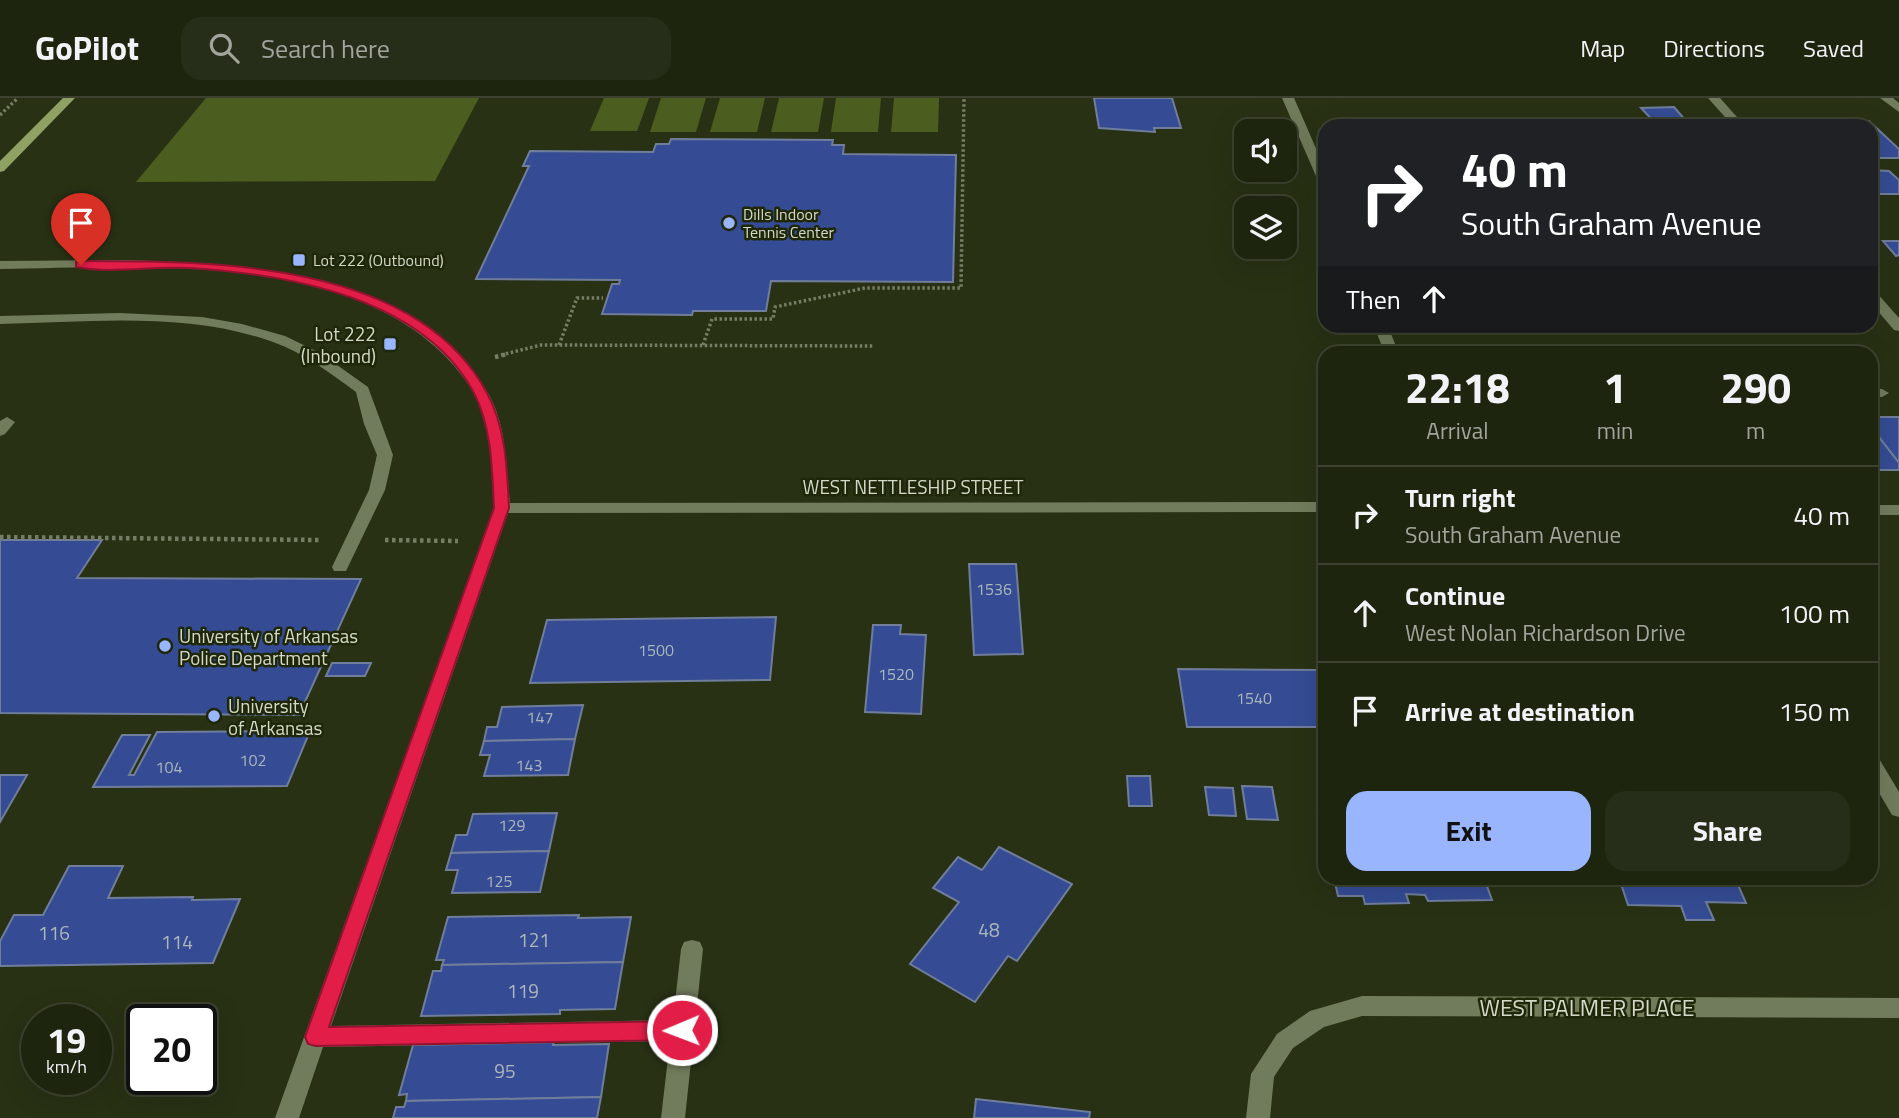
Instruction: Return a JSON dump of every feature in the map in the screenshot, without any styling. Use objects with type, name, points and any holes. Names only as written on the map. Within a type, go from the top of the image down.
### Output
[{"type":"main road","points":[[0,168],[69,98]]},
{"type":"street","points":[[1288,98],[1318,167]]},
{"type":"street","points":[[1714,98],[1733,119]]},
{"type":"street","points":[[1886,98],[1899,109]]},
{"type":"street","points":[[0,265],[188,265],[276,274],[346,291],[400,314],[451,351],[481,394],[498,445],[502,508],[287,1118]]},
{"type":"street","points":[[1878,303],[1899,327]]},
{"type":"street","points":[[0,320],[181,319],[259,333],[314,356],[363,390],[372,424],[385,455],[377,490],[340,567]]},
{"type":"street","name":"WEST NETTLESHIP STREET","points":[[502,508],[1318,507]]},
{"type":"street","points":[[1878,510],[1899,510]]},
{"type":"street","points":[[1878,774],[1899,809]]},
{"type":"street","points":[[673,1118],[692,949]]},
{"type":"street","name":"WEST PALMER PLACE","points":[[1258,1118],[1263,1074],[1285,1041],[1318,1018],[1363,1006],[1899,1008]]},
{"type":"street","points":[[316,1037],[682,1030]]},
{"type":"path","points":[[0,116],[18,98]]},
{"type":"path","points":[[703,345],[712,319],[772,319],[775,307],[865,288],[961,288],[964,99]]},
{"type":"path","points":[[559,345],[577,298],[604,298]]},
{"type":"path","points":[[495,357],[541,345],[873,346]]},
{"type":"path","points":[[0,537],[458,541]]},
{"type":"green space","points":[[206,98],[479,98],[435,181],[136,182]]},
{"type":"green space","points":[[604,98],[649,98],[637,131],[590,131]]},
{"type":"green space","points":[[661,98],[706,98],[696,132],[650,132]]},
{"type":"green space","points":[[720,98],[765,98],[757,132],[710,132]]},
{"type":"green space","points":[[779,98],[824,98],[818,132],[771,132]]},
{"type":"green space","points":[[836,98],[881,98],[878,132],[831,132]]},
{"type":"green space","points":[[894,98],[939,98],[938,132],[891,132]]},
{"type":"building","points":[[1094,98],[1172,98],[1181,128],[1154,128],[1155,132],[1099,128]]},
{"type":"building","points":[[1674,107],[1684,119],[1651,119],[1641,108]]},
{"type":"building","points":[[1423,118],[1467,119],[1424,119]]},
{"type":"building","points":[[1547,118],[1586,119],[1548,119]]},
{"type":"building","points":[[1878,129],[1899,149],[1899,158],[1878,158]]},
{"type":"building","name":"Dills Indoor Tennis Center","points":[[671,139],[833,140],[832,145],[844,145],[843,154],[956,155],[953,282],[771,281],[766,311],[693,311],[692,315],[602,314],[612,284],[619,284],[620,280],[476,279],[529,166],[523,166],[530,151],[653,152],[656,144],[669,144]]},
{"type":"building","points":[[1878,170],[1889,171],[1899,180],[1899,194],[1878,194]]},
{"type":"building","points":[[1883,241],[1899,241],[1899,255],[1896,256]]},
{"type":"building","points":[[1878,417],[1899,417],[1899,463],[1878,436]]},
{"type":"building","points":[[1878,436],[1899,463],[1899,470],[1878,470]]},
{"type":"building","name":"University of Arkansas Police Department","points":[[0,540],[102,540],[77,578],[361,579],[299,715],[0,713]]},
{"type":"building","points":[[969,564],[1016,564],[1023,654],[974,655]]},
{"type":"building","points":[[776,617],[770,680],[530,683],[547,620]]},
{"type":"building","points":[[873,625],[901,625],[900,634],[926,635],[921,714],[865,712]]},
{"type":"building","points":[[332,663],[371,663],[365,676],[326,676]]},
{"type":"building","points":[[1178,669],[1318,670],[1318,727],[1187,727]]},
{"type":"building","points":[[583,705],[575,739],[484,741],[487,727],[497,727],[502,707]]},
{"type":"building","points":[[310,731],[287,786],[93,787],[122,735],[150,735],[129,775],[134,775],[157,732]]},
{"type":"building","points":[[575,739],[568,775],[484,776],[490,755],[480,755],[484,741]]},
{"type":"building","points":[[0,775],[27,775],[0,822]]},
{"type":"building","points":[[1127,776],[1150,776],[1152,806],[1129,806]]},
{"type":"building","points":[[1242,786],[1272,787],[1278,820],[1247,819]]},
{"type":"building","points":[[1205,787],[1233,788],[1236,816],[1209,815]]},
{"type":"building","points":[[557,813],[549,851],[451,853],[456,835],[467,835],[473,814]]},
{"type":"building","points":[[999,847],[1072,884],[1017,961],[1008,956],[975,1002],[910,964],[959,902],[933,888],[958,857],[982,870]]},
{"type":"building","points":[[549,851],[540,892],[452,893],[458,870],[446,870],[451,853]]},
{"type":"building","points":[[69,866],[123,866],[108,898],[240,899],[213,963],[0,966],[0,941],[14,915],[43,915]]},
{"type":"building","points":[[1336,885],[1487,885],[1492,900],[1428,901],[1425,895],[1406,894],[1409,903],[1365,904],[1363,896],[1338,896]]},
{"type":"building","points":[[1621,885],[1738,885],[1746,903],[1706,902],[1714,920],[1686,920],[1681,906],[1628,905]]},
{"type":"building","points":[[579,915],[578,918],[631,917],[623,962],[442,965],[444,960],[436,960],[448,917]]},
{"type":"building","points":[[623,962],[615,1009],[560,1010],[560,1014],[421,1016],[433,971],[441,971],[442,965]]},
{"type":"building","points":[[554,1042],[553,1045],[609,1044],[601,1097],[406,1101],[407,1094],[399,1095],[413,1045]]},
{"type":"building","points":[[601,1097],[597,1118],[393,1118],[396,1107],[404,1107],[406,1101]]},
{"type":"building","points":[[976,1099],[1090,1112],[1089,1118],[974,1118]]},
{"type":"place","name":"Dills Indoor Tennis Center","points":[[729,223]]},
{"type":"place","name":"Lot 222 (Outbound)","points":[[299,260]]},
{"type":"place","name":"Lot 222 (Inbound)","points":[[390,344]]},
{"type":"place","name":"University of Arkansas Police Department","points":[[165,646]]},
{"type":"place","name":"University of Arkansas","points":[[214,716]]},
{"type":"route","points":[[81,265],[188,265],[276,274],[346,291],[400,314],[451,351],[481,394],[498,445],[502,508],[316,1037],[682,1030]]}]
